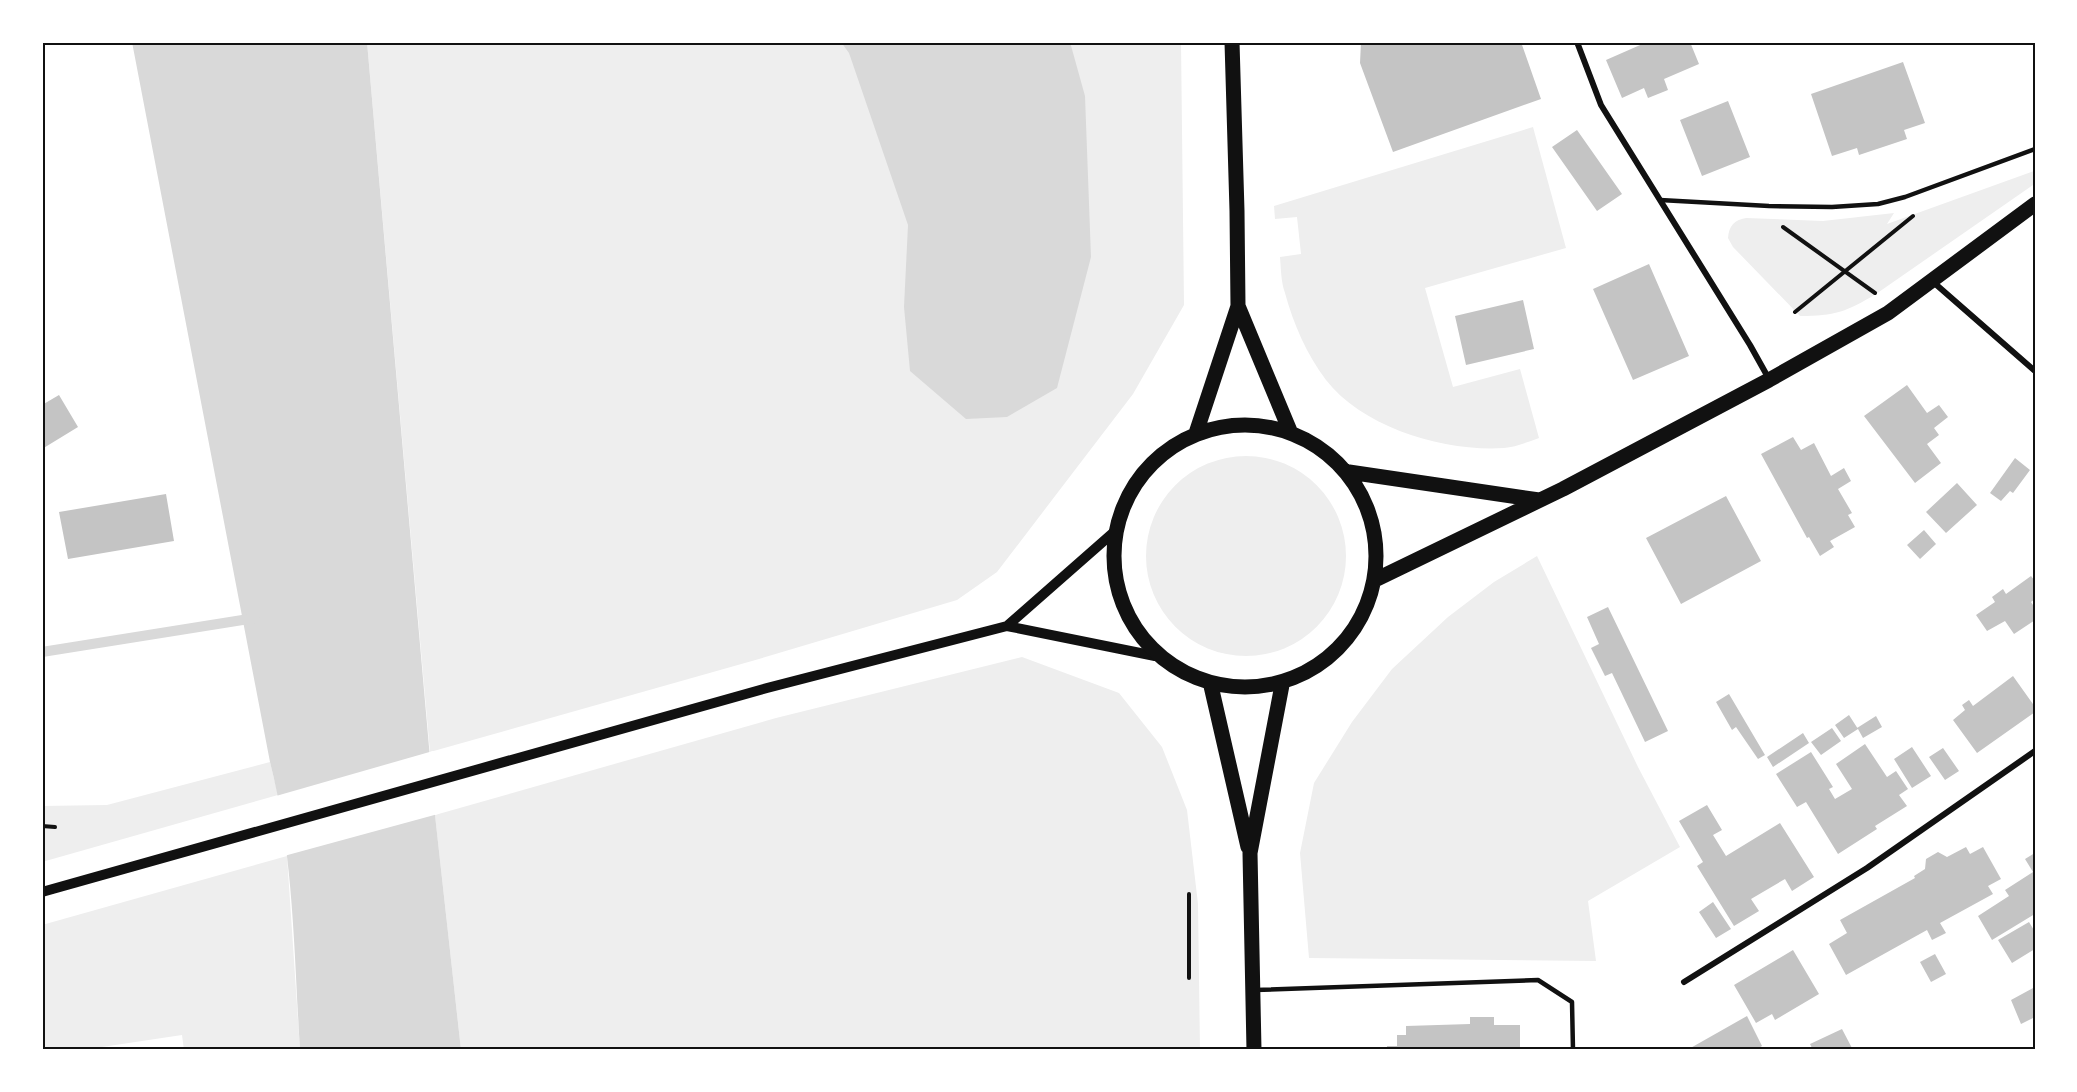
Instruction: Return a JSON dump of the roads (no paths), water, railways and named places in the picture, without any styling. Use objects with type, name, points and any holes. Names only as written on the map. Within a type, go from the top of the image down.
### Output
[{"type":"main road","points":[[1196,433],[1238,306],[1232,42]]},
{"type":"main road","points":[[1377,579],[1563,489],[1769,380],[1888,313],[2035,204]]},
{"type":"main road","points":[[1238,306],[1290,430]]},
{"type":"main road","points":[[1349,472],[1375,522],[1377,579],[1345,645],[1282,685],[1211,686],[1155,656],[1119,599],[1114,532],[1143,472],[1196,433],[1243,423],[1290,430],[1349,472],[1539,500]]},
{"type":"main road","points":[[1250,853],[1282,685]]},
{"type":"main road","points":[[1211,686],[1250,853],[1254,1050]]},
{"type":"street","points":[[1577,42],[1601,105],[1750,345],[1769,380]]},
{"type":"street","points":[[1932,280],[2035,370]]},
{"type":"street","points":[[1007,626],[1114,532]]},
{"type":"street","points":[[42,892],[767,688],[1007,626],[1155,656]]},
{"type":"street","points":[[1684,982],[1867,868],[2035,751]]},
{"type":"lane","points":[[1660,200],[1832,207],[1878,204],[1905,197],[2035,149]]},
{"type":"lane","points":[[1253,990],[1538,980],[1572,1002],[1573,1050]]},
{"type":"waterway","points":[[42,652],[255,618]]}]
